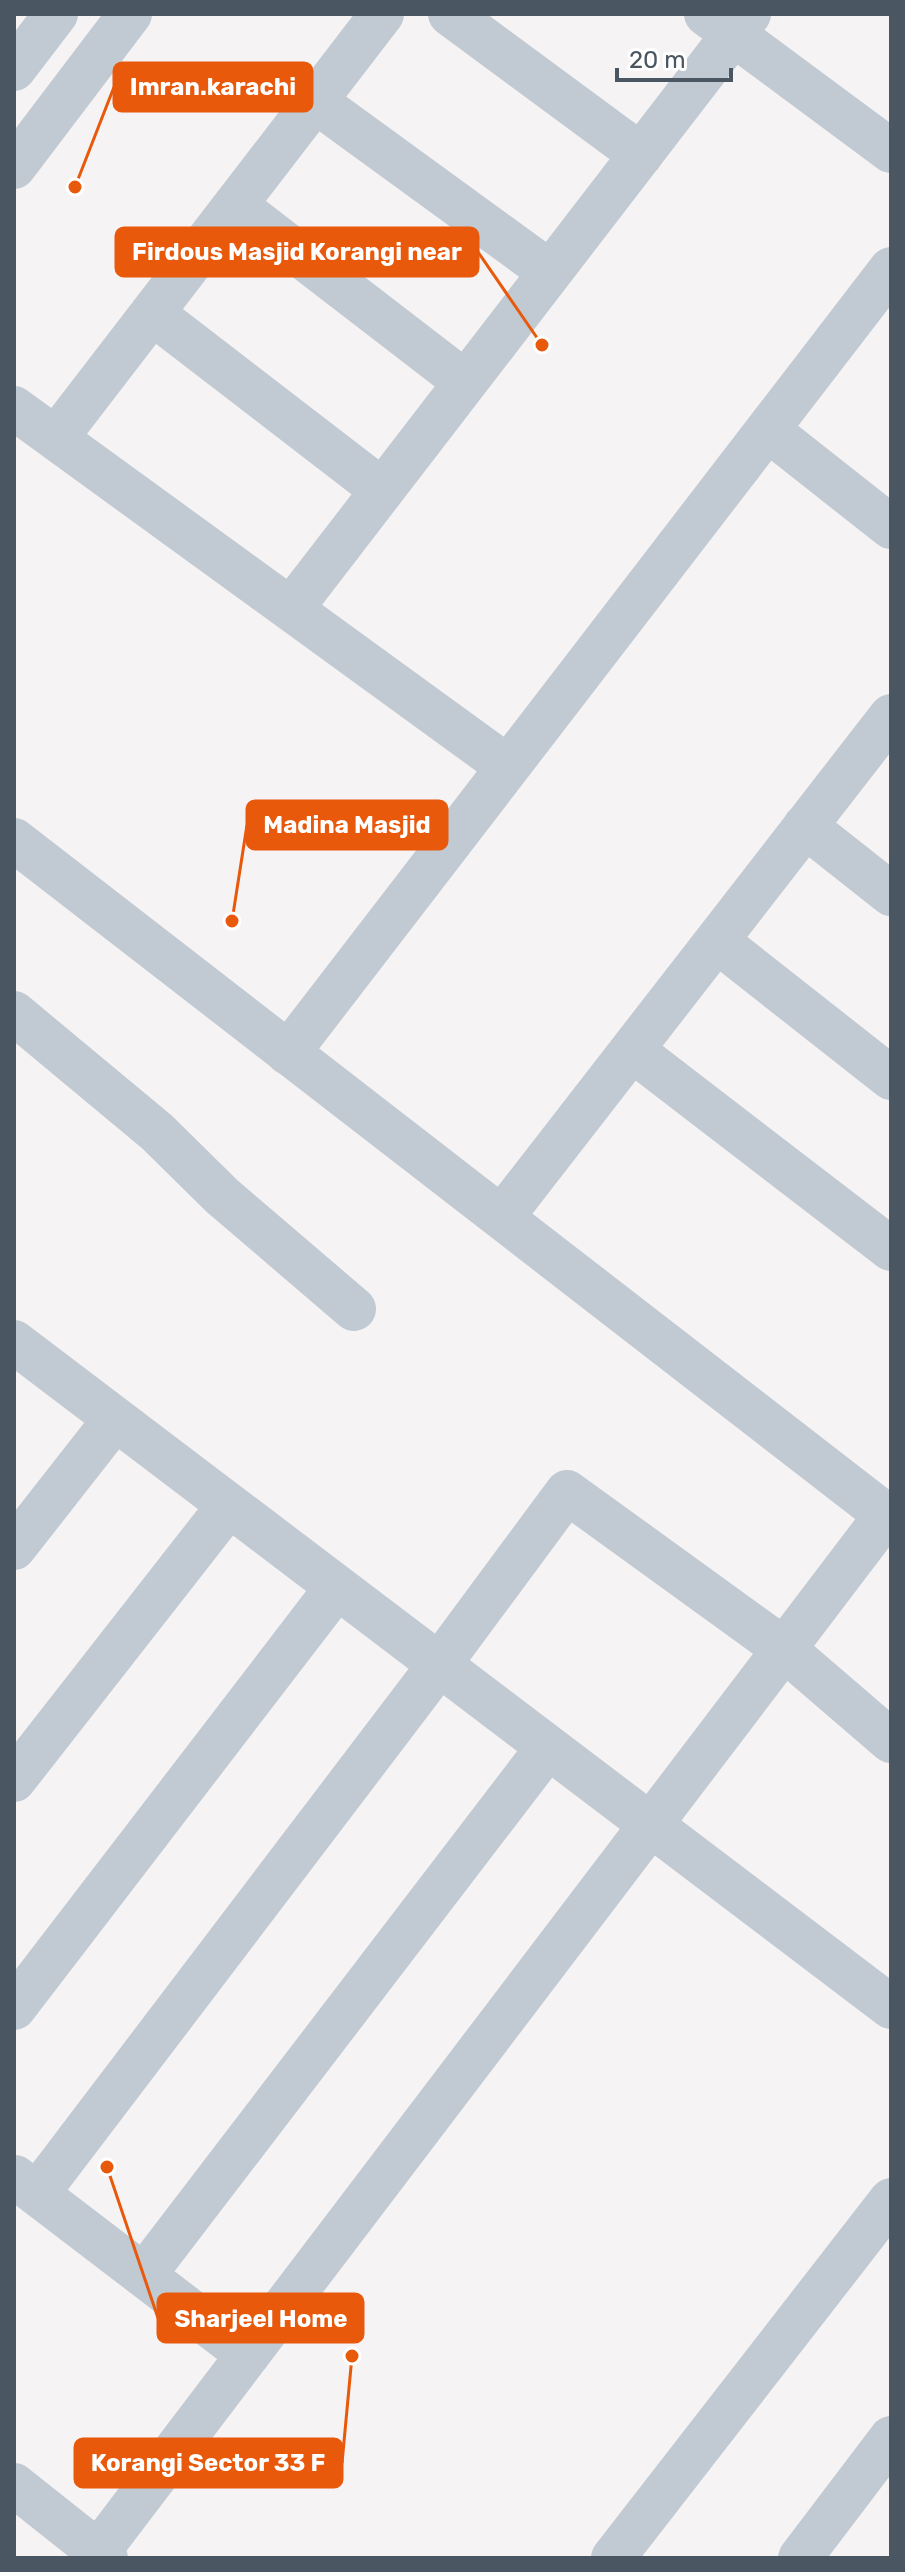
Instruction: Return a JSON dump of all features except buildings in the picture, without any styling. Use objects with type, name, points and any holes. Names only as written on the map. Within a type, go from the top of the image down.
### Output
[{"type":"street","points":[[14,167],[130,14]]},
{"type":"street","points":[[56,438],[382,14]]},
{"type":"street","points":[[450,14],[641,155]]},
{"type":"street","points":[[14,69],[44,18]]},
{"type":"street","points":[[291,609],[641,155],[730,21],[891,151]]},
{"type":"street","points":[[315,101],[550,272]]},
{"type":"street","points":[[235,205],[465,382]]},
{"type":"street","points":[[288,1053],[891,269]]},
{"type":"street","points":[[152,313],[382,490]]},
{"type":"street","points":[[14,408],[508,767]]},
{"type":"street","points":[[768,430],[891,527]]},
{"type":"street","points":[[502,1217],[891,716]]},
{"type":"street","points":[[805,826],[891,894]]},
{"type":"street","points":[[14,2485],[102,2555],[248,2355],[784,1649],[889,1517],[15,842]]},
{"type":"street","points":[[717,941],[891,1078]]},
{"type":"street","points":[[14,1013],[157,1132],[222,1196],[354,1309]]},
{"type":"street","points":[[632,1050],[891,1249]]},
{"type":"street","points":[[14,1342],[891,2007]]},
{"type":"street","points":[[14,1548],[115,1419]]},
{"type":"street","points":[[248,2355],[25,2185],[439,1665],[567,1492],[784,1649],[891,1741]]},
{"type":"street","points":[[14,1780],[229,1505]]},
{"type":"street","points":[[14,2008],[337,1587]]},
{"type":"street","points":[[144,2275],[548,1747]]},
{"type":"street","points":[[613,2558],[891,2200]]},
{"type":"street","points":[[800,2558],[891,2438]]},
{"type":"place","name":"Imran.karachi","points":[[75,187]]},
{"type":"place","name":"Firdous Masjid Korangi near","points":[[542,345]]},
{"type":"place","name":"Madina Masjid","points":[[232,921]]},
{"type":"place","name":"Sharjeel Home","points":[[107,2167]]},
{"type":"place","name":"Korangi Sector 33 F","points":[[352,2356]]}]
